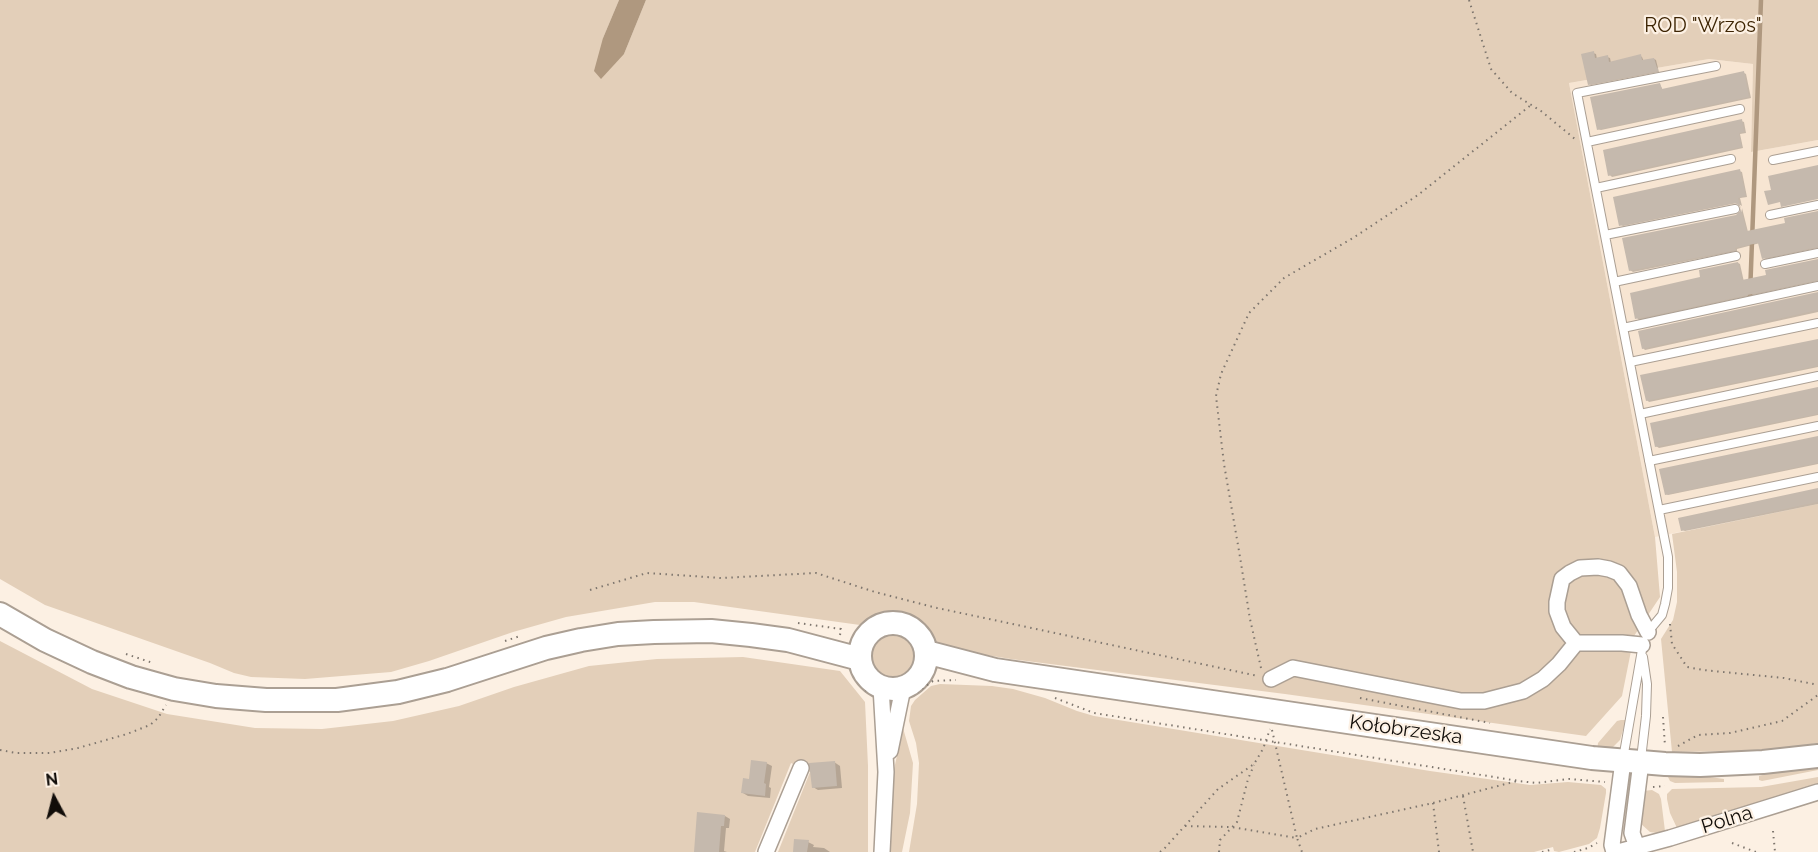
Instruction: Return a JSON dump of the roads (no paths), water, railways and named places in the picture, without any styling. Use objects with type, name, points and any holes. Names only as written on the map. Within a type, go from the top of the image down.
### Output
[{"type":"main road","points":[[0,614],[45,640],[131,677],[174,689],[216,696],[266,700],[337,700],[398,692],[447,680],[546,648],[618,634],[793,631],[862,650]]},
{"type":"main road","points":[[886,624],[904,625],[919,635],[910,678],[874,683],[865,673],[862,650],[870,633],[886,624]]},
{"type":"main road","name":"Kołobrzeska","points":[[910,678],[995,670],[1592,758],[1726,764],[1818,756]]},
{"type":"street","points":[[1598,567],[1618,573],[1629,585],[1639,615],[1644,642],[1576,643],[1563,627],[1557,610],[1562,579],[1580,568],[1598,567]]},
{"type":"street","points":[[1271,679],[1293,668],[1395,690],[1461,701],[1484,701],[1523,692],[1543,679],[1576,643]]},
{"type":"street","points":[[882,852],[886,772],[910,678]]},
{"type":"street","points":[[886,772],[910,678]]},
{"type":"street","points":[[1632,761],[1632,833],[1637,847]]},
{"type":"street","points":[[1614,852],[1612,845],[1632,761]]},
{"type":"street","points":[[766,852],[801,768]]},
{"type":"street","name":"Polna","points":[[1618,852],[1818,792]]},
{"type":"lane","points":[[1632,761],[1644,642],[1662,615],[1668,588],[1668,556],[1577,93],[1716,66]]},
{"type":"lane","points":[[1587,142],[1740,109]]},
{"type":"lane","points":[[1773,160],[1818,151]]},
{"type":"lane","points":[[1596,189],[1731,159]]},
{"type":"lane","points":[[1770,215],[1818,205]]},
{"type":"lane","points":[[1605,235],[1735,209]]},
{"type":"lane","points":[[1765,264],[1818,253]]},
{"type":"lane","points":[[1614,282],[1736,256]]},
{"type":"lane","points":[[1623,328],[1818,286]]},
{"type":"lane","points":[[1630,362],[1818,323]]},
{"type":"lane","points":[[1640,414],[1818,376]]},
{"type":"lane","points":[[1650,461],[1818,426]]},
{"type":"lane","points":[[1659,510],[1818,477]]},
{"type":"lane","points":[[1632,761],[1646,716],[1647,684],[1644,642]]},
{"type":"waterway","points":[[1750,295],[1761,0]]},
{"type":"park label","name":"ROD \"Wrzos\"","points":[[1703,26]]}]
